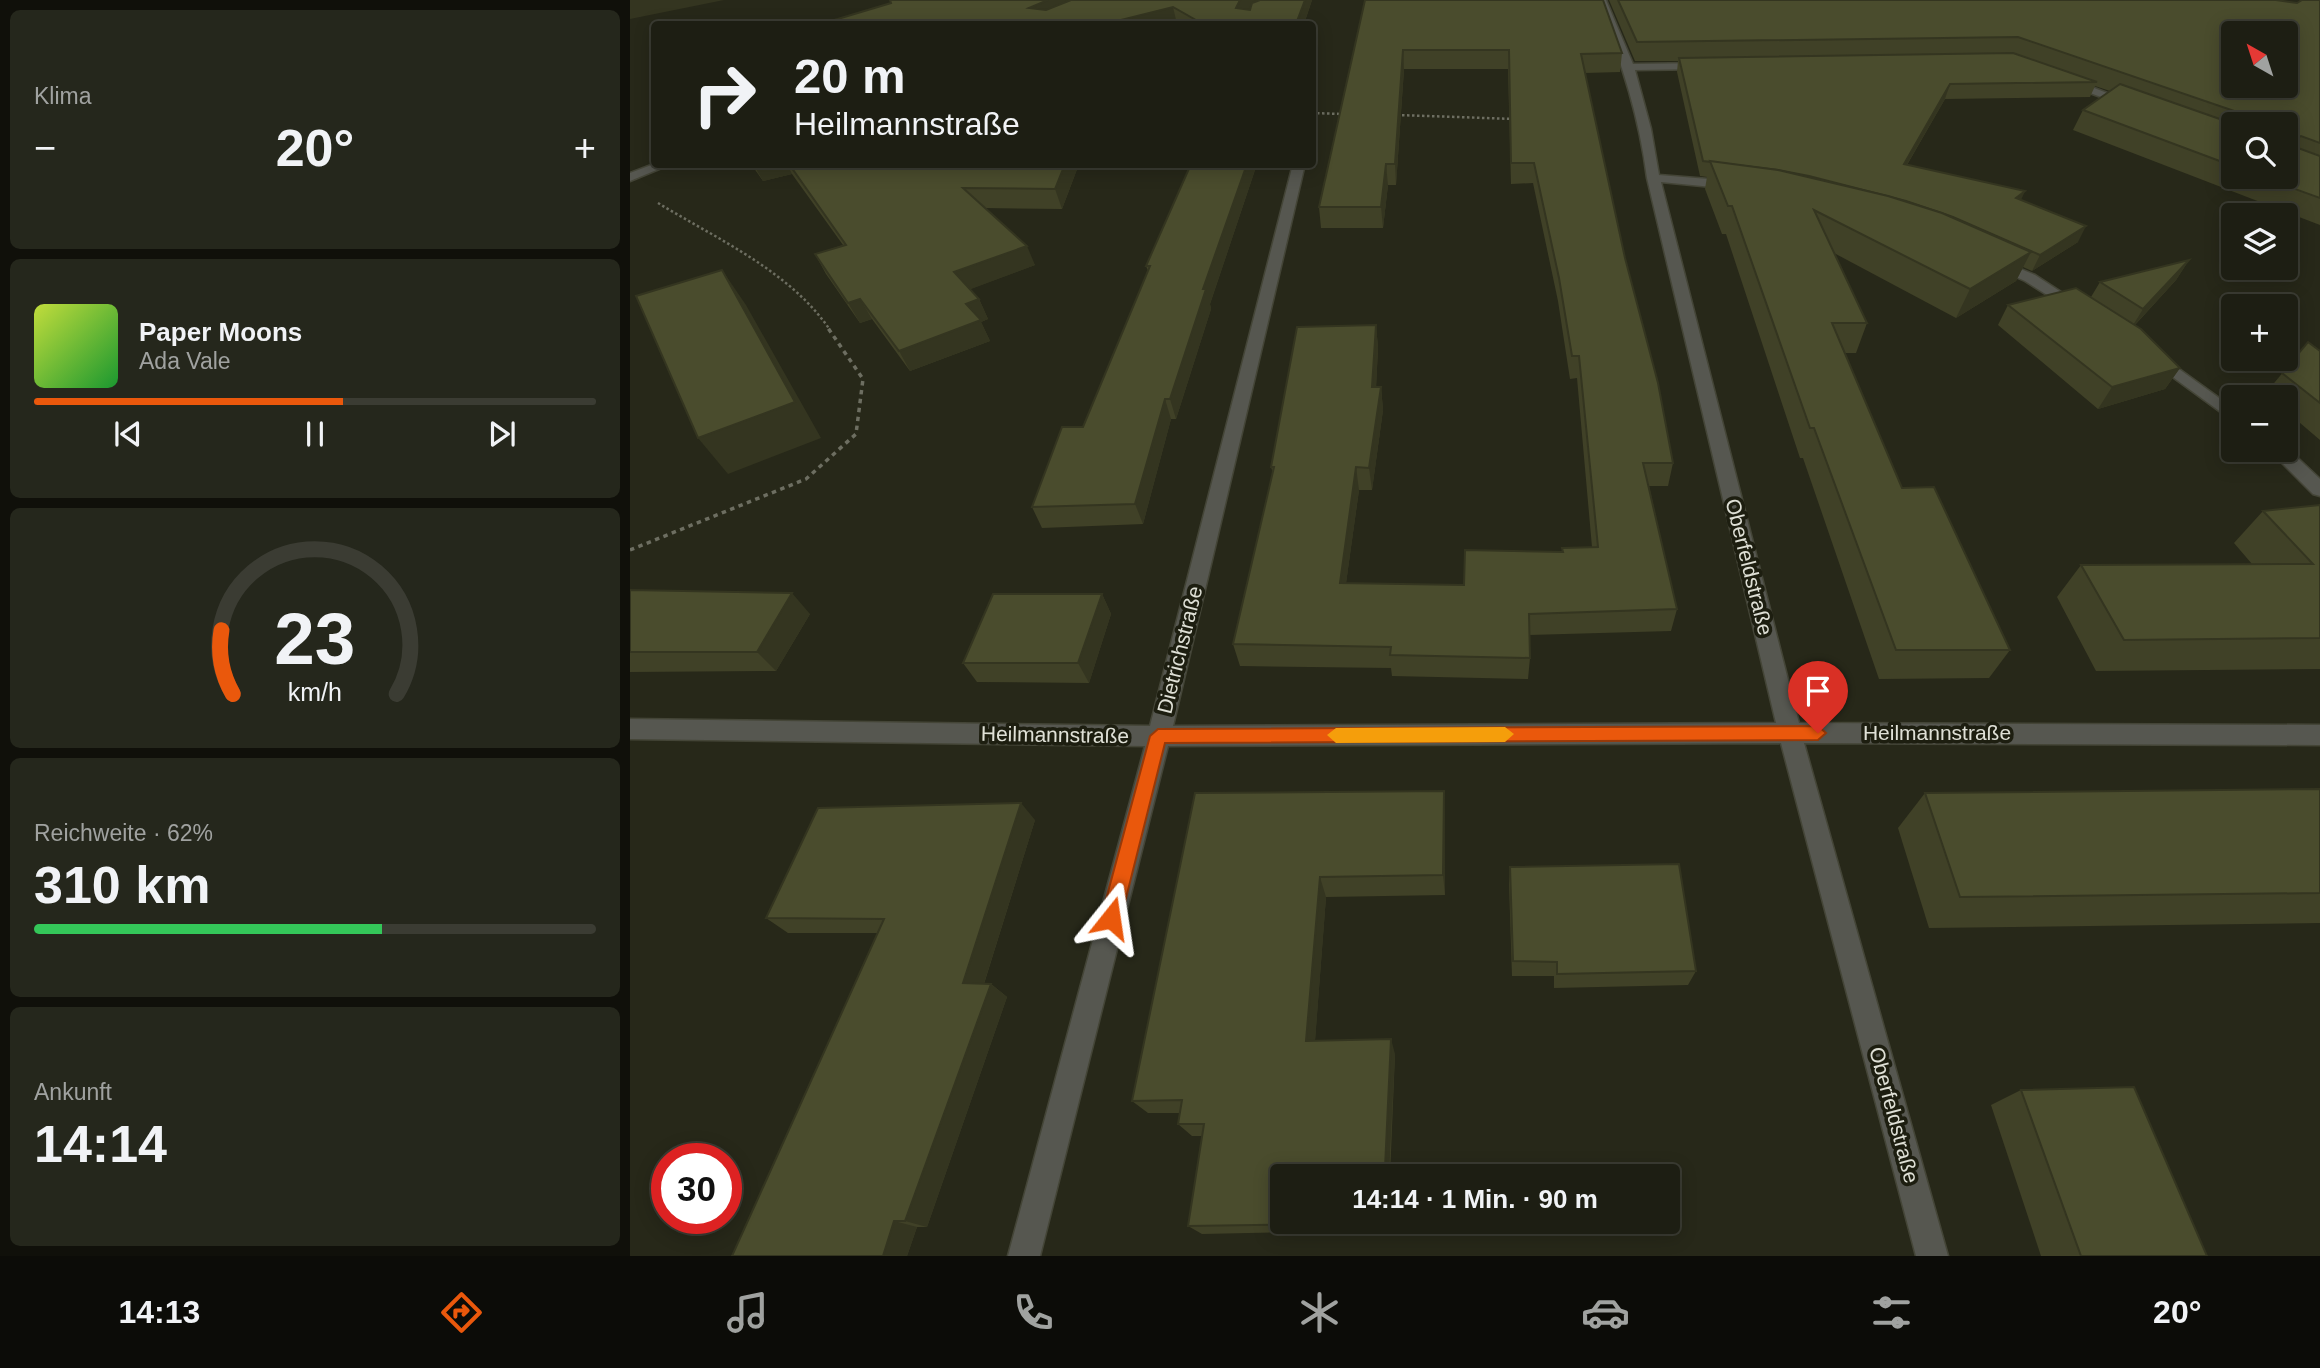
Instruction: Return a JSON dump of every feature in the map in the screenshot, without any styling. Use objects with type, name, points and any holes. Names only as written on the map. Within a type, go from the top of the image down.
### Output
[{"type":"street","name":"Oberfeldstraße","points":[[1601,0],[1631,67],[1647,123],[1653,178],[1790,733],[1932,1256]]},
{"type":"street","points":[[1631,67],[1713,65]]},
{"type":"street","points":[[2061,79],[2139,107]]},
{"type":"street","points":[[630,177],[655,168]]},
{"type":"street","name":"Dietrichstraße","points":[[1024,1256],[1158,736],[1298,168]]},
{"type":"street","points":[[1653,178],[1710,180],[1751,188]]},
{"type":"street","points":[[1984,258],[2030,278],[2087,313]]},
{"type":"street","points":[[2144,349],[2221,407]]},
{"type":"street","points":[[2291,462],[2320,490]]},
{"type":"street","name":"Heilmannstraße","points":[[630,729],[1158,736],[1790,733],[2320,735]]},
{"type":"path","points":[[1316,113],[1354,114]]},
{"type":"path","points":[[1396,116],[1521,119]]},
{"type":"path","points":[[630,550],[806,479],[856,434],[863,379],[815,308],[806,300],[778,277],[648,197]]},
{"type":"building","points":[[890,0],[1048,0],[1029,8],[1046,10],[1071,0],[1240,0],[1236,8],[1250,10],[1252,3],[1260,0],[1305,0],[1297,21],[1198,21],[1173,7],[1117,21],[831,21],[891,3]]},
{"type":"building","points":[[1365,0],[1603,0],[1622,53],[1581,54],[1625,258],[1658,383],[1673,463],[1643,463],[1677,609],[1529,614],[1530,658],[1390,655],[1391,647],[1233,644],[1274,467],[1271,467],[1297,327],[1376,325],[1372,387],[1381,387],[1369,468],[1356,467],[1340,583],[1464,585],[1465,550],[1563,552],[1562,548],[1598,547],[1579,356],[1572,356],[1559,278],[1534,163],[1511,163],[1509,50],[1403,50],[1395,164],[1386,164],[1381,207],[1319,207]]},
{"type":"building","points":[[1618,0],[2276,0],[2297,3],[2302,0],[2320,0],[2320,143],[2301,136],[2298,138],[2298,112],[2237,112],[2018,37],[1637,42]]},
{"type":"building","points":[[2013,53],[2097,82],[1950,84],[1904,164],[2025,191],[2016,198],[2086,226],[2040,255],[1953,217],[1906,201],[1809,176],[1703,161],[1679,58]]},
{"type":"building","points":[[2120,84],[2221,119],[2221,162],[2083,110]]},
{"type":"building","points":[[2298,148],[2320,156],[2320,198],[2295,189],[2298,189]]},
{"type":"building","points":[[1710,161],[1778,170],[1888,196],[1942,213],[2031,252],[1970,289],[1814,210],[1867,323],[1832,323],[1902,488],[1934,487],[2010,650],[1896,650],[1814,428],[1810,428],[1732,206],[1728,206]]},
{"type":"building","points":[[792,168],[1063,168],[1055,189],[963,188],[1027,246],[954,272],[979,299],[966,304],[981,320],[899,351],[860,299],[848,303],[815,254],[846,245]]},
{"type":"building","points":[[1189,168],[1246,168],[1203,289],[1206,289],[1170,399],[1165,399],[1135,504],[1032,507],[1062,427],[1083,427],[1150,266],[1146,266]]},
{"type":"building","points":[[2189,260],[2143,309],[2100,282]]},
{"type":"building","points":[[722,270],[795,402],[698,438],[636,296]]},
{"type":"building","points":[[2076,288],[2141,329],[2180,368],[2112,387],[2008,305]]},
{"type":"building","points":[[2308,342],[2320,351],[2320,403],[2282,373],[2298,371],[2298,354]]},
{"type":"building","points":[[2320,505],[2320,638],[2124,640],[2081,565],[2313,564],[2263,511]]},
{"type":"building","points":[[630,590],[792,593],[757,652],[630,652]]},
{"type":"building","points":[[993,594],[1102,594],[1078,663],[963,663]]},
{"type":"building","points":[[2320,789],[2320,893],[1960,897],[1925,793]]},
{"type":"building","points":[[1444,791],[1443,875],[1320,877],[1306,1041],[1391,1039],[1385,1164],[1270,1164],[1270,1225],[1188,1226],[1204,1124],[1178,1124],[1182,1100],[1132,1101],[1195,793]]},
{"type":"building","points":[[1021,803],[963,983],[991,984],[905,1221],[894,1221],[883,1256],[732,1256],[884,919],[766,918],[818,808]]},
{"type":"building","points":[[1679,864],[1696,971],[1557,974],[1557,962],[1513,961],[1510,867]]},
{"type":"building","points":[[2134,1087],[2207,1256],[2081,1256],[2021,1090]]},
{"type":"slow traffic","points":[[1336,735],[1505,734]]},
{"type":"route","points":[[1111,918],[1158,736],[1818,733]]}]
